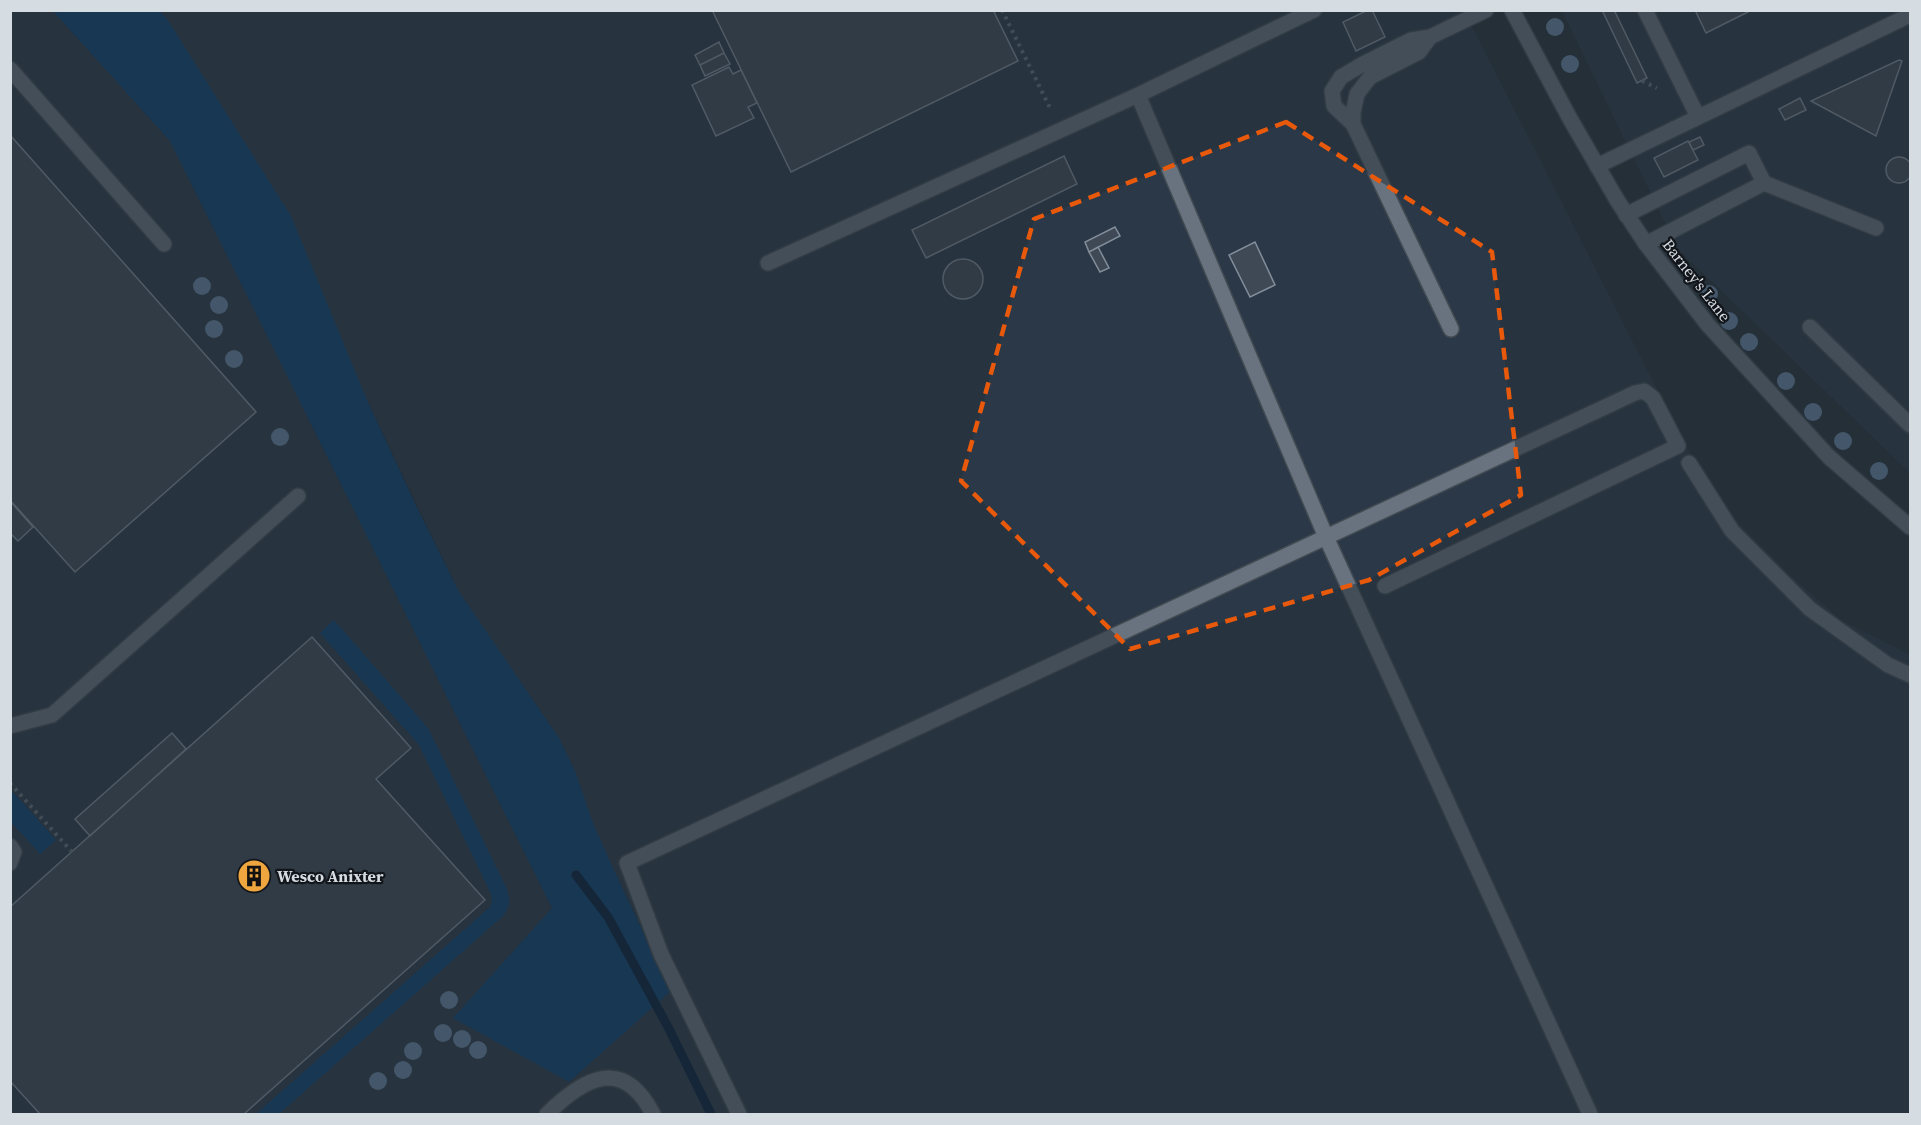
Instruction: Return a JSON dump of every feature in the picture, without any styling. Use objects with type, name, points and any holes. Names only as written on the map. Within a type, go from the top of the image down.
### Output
[{"type":"street","points":[[768,263],[1138,95],[1294,15],[1314,10]]},
{"type":"street","points":[[1451,329],[1353,124],[1334,106],[1332,91],[1341,77],[1411,40],[1430,37],[1486,10]]},
{"type":"street","name":"Barney's Lane","points":[[1512,10],[1597,166],[1626,214],[1708,325],[1829,457],[1911,527]]},
{"type":"street","points":[[1645,10],[1698,117]]},
{"type":"street","points":[[1597,166],[1911,15]]},
{"type":"street","points":[[1353,124],[1357,94],[1370,77],[1419,52],[1430,37]]},
{"type":"street","points":[[10,69],[164,244]]},
{"type":"street","points":[[1138,95],[1326,537],[1590,1114]]},
{"type":"street","points":[[1626,214],[1749,153],[1764,183],[1876,228]]},
{"type":"street","points":[[1646,244],[1764,183]]},
{"type":"street","points":[[1810,327],[1911,425]]},
{"type":"street","points":[[739,1114],[661,954],[627,863],[1635,393],[1644,391],[1653,398],[1678,447],[1384,586]]},
{"type":"street","points":[[1689,463],[1732,531],[1810,609],[1888,665],[1911,675]]},
{"type":"street","points":[[10,726],[52,715],[298,496]]},
{"type":"street","points":[[10,846],[14,852],[10,863]]},
{"type":"street","points":[[547,1114],[563,1099],[586,1084],[602,1078],[622,1080],[634,1087],[645,1099],[653,1114]]},
{"type":"path","points":[[1002,10],[1061,131]]},
{"type":"path","points":[[10,783],[72,852]]},
{"type":"highlighted area","points":[[1286,122],[1492,252],[1521,495],[1369,580],[1130,649],[961,481],[1034,219]]},
{"type":"shaded area","points":[[10,11],[53,11],[170,141],[552,908],[453,1018],[671,991],[593,823],[575,771],[559,738],[458,590],[367,400],[169,22],[160,11],[1464,11],[1690,454],[1739,524],[1791,576],[1842,621],[1910,655],[1910,1114],[11,1114]]},
{"type":"shaded area","points":[[53,11],[160,11],[169,22],[291,216],[367,400],[458,590],[559,738],[575,771],[593,823],[671,991],[569,1082],[453,1018],[552,908],[170,141]]},
{"type":"shaded area","points":[[1562,11],[1910,11],[1910,473],[1678,249]]},
{"type":"shaded area","points":[[334,620],[428,728],[506,887],[509,905],[503,916],[279,1114],[256,1114],[491,906],[490,892],[419,745],[320,633]]},
{"type":"shaded area","points":[[11,790],[56,840],[40,854],[11,822]]},
{"type":"building","points":[[712,10],[993,10],[1018,61],[791,172]]},
{"type":"building","points":[[1372,10],[1385,37],[1356,51],[1343,22]]},
{"type":"building","points":[[1602,10],[1614,10],[1647,78],[1637,83]]},
{"type":"building","points":[[1695,10],[1752,10],[1706,33]]},
{"type":"building","points":[[719,42],[724,53],[700,65],[695,55]]},
{"type":"building","points":[[724,53],[730,64],[705,76],[700,65]]},
{"type":"building","points":[[1899,60],[1902,61],[1876,136],[1811,101]]},
{"type":"building","points":[[729,67],[733,74],[741,70],[757,103],[748,107],[754,118],[716,136],[692,85]]},
{"type":"building","points":[[1800,98],[1806,110],[1785,120],[1779,109]]},
{"type":"building","points":[[10,135],[256,412],[75,572],[10,500]]},
{"type":"building","points":[[1700,137],[1704,145],[1693,150],[1689,142]]},
{"type":"building","points":[[1688,141],[1698,160],[1664,177],[1654,158]]},
{"type":"building","points":[[1064,156],[1077,184],[926,258],[912,230]]},
{"type":"building","points":[[1899,157],[1908,161],[1912,170],[1908,179],[1899,183],[1890,179],[1886,170],[1890,161]]},
{"type":"building","points":[[1115,227],[1120,236],[1089,252],[1085,242]]},
{"type":"building","points":[[1255,242],[1275,285],[1250,297],[1229,255]]},
{"type":"building","points":[[1098,247],[1109,268],[1100,272],[1089,252]]},
{"type":"building","points":[[963,259],[977,265],[983,279],[977,293],[963,299],[949,293],[943,279],[949,265]]},
{"type":"building","points":[[10,501],[33,527],[18,541],[10,533]]},
{"type":"building","name":"Wesco Anixter","points":[[312,637],[411,748],[376,779],[485,900],[244,1114],[40,1114],[10,1081],[10,907]]},
{"type":"building","points":[[172,733],[186,749],[90,836],[75,819]]},
{"type":"waterway","points":[[576,875],[608,917],[668,1027],[711,1114]]},
{"type":"place","name":"Wesco Anixter","points":[[254,876]]}]
